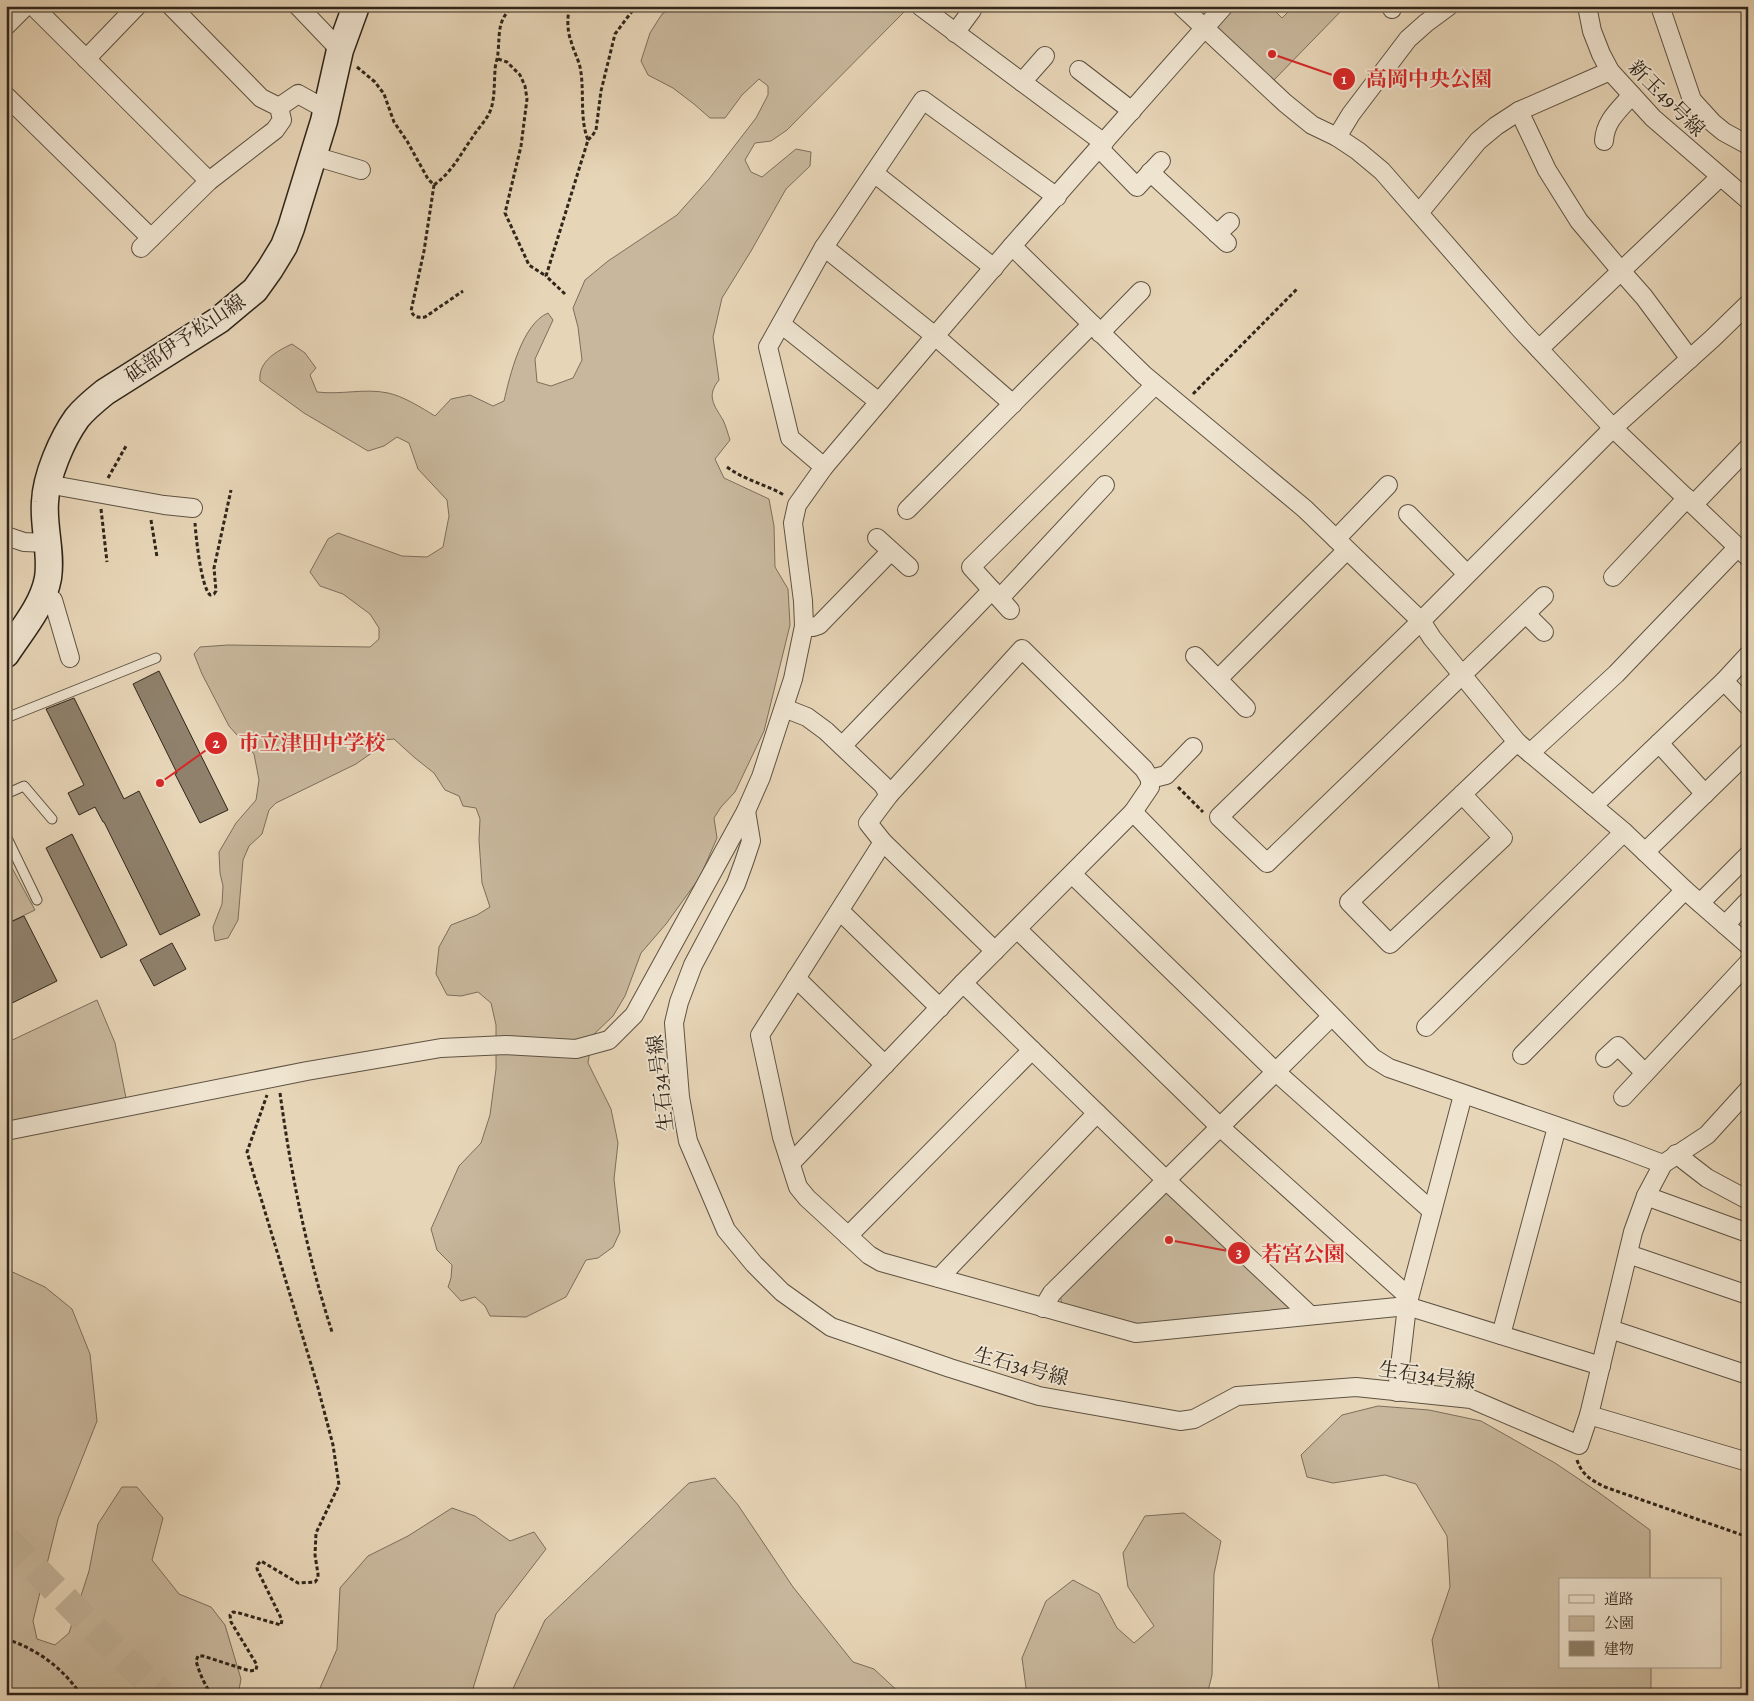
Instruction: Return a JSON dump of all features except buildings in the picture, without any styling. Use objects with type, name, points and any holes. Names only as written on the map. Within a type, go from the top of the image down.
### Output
[{"type":"main road","name":"砥部伊予松山線","points":[[6,654],[36,608],[48,578],[44,503],[48,484],[65,438],[77,418],[105,392],[218,320],[255,290],[284,246],[292,228],[327,110],[340,52],[356,6]]},
{"type":"street","points":[[6,26],[26,6]]},
{"type":"street","points":[[33,6],[209,181]]},
{"type":"street","points":[[86,59],[137,6]]},
{"type":"street","points":[[171,6],[261,98],[279,107]]},
{"type":"street","points":[[298,6],[340,52]]},
{"type":"street","points":[[920,6],[1022,82],[1102,145],[1137,187],[1155,166],[1222,239],[1230,222]]},
{"type":"street","points":[[1182,6],[1284,103],[1312,125],[1337,137],[1358,151],[1382,171],[1539,349],[1613,428],[1743,552],[1616,674],[1462,794],[1349,902],[1390,944],[1503,838],[1462,794]]},
{"type":"street","points":[[6,1131],[441,1048],[506,1045],[576,1049],[608,1040],[626,1025],[634,1015],[746,811],[761,777],[784,708],[793,679],[804,626],[803,601],[793,524],[797,505],[824,466],[878,402],[1012,246],[1224,6]]},
{"type":"street","points":[[1337,137],[1351,114],[1408,39],[1449,6]]},
{"type":"street","name":"新玉49号線","points":[[1587,6],[1592,30],[1610,71],[1652,118],[1748,200]]},
{"type":"street","points":[[1660,6],[1692,100],[1713,123],[1748,146]]},
{"type":"street","points":[[955,33],[972,10]]},
{"type":"street","points":[[1022,82],[1044,56]]},
{"type":"street","points":[[1079,70],[1132,111]]},
{"type":"street","points":[[1419,212],[1478,141],[1496,126],[1519,112],[1610,71]]},
{"type":"street","points":[[279,107],[298,94],[327,110]]},
{"type":"street","points":[[1604,141],[1608,122],[1632,95]]},
{"type":"street","points":[[6,96],[146,243],[209,181],[275,130],[282,120],[279,107]]},
{"type":"street","points":[[824,466],[790,438],[768,347],[824,247],[923,100],[1057,197]]},
{"type":"street","points":[[1519,112],[1547,170],[1579,221],[1644,297],[1690,359]]},
{"type":"street","points":[[314,156],[361,170]]},
{"type":"street","points":[[874,173],[994,268]]},
{"type":"street","points":[[1539,349],[1720,177]]},
{"type":"street","points":[[1012,246],[1155,385],[1305,509],[1421,621],[1462,676],[1523,747],[1624,832],[1685,890],[1748,945]]},
{"type":"street","points":[[824,247],[935,336],[1013,404]]},
{"type":"street","points":[[907,510],[1013,404],[1096,328],[1142,291]]},
{"type":"street","points":[[1544,596],[1267,863],[1219,817],[1421,621],[1613,428],[1748,304]]},
{"type":"street","points":[[781,324],[878,402]]},
{"type":"street","points":[[1001,599],[971,567],[1155,385]]},
{"type":"street","points":[[1612,577],[1748,448]]},
{"type":"street","points":[[48,484],[193,508]]},
{"type":"street","points":[[842,746],[1001,599],[1105,485]]},
{"type":"street","points":[[1218,679],[1342,544],[1388,485]]},
{"type":"street","points":[[1408,514],[1468,574]]},
{"type":"street","points":[[6,536],[24,542],[47,543]]},
{"type":"street","points":[[877,538],[909,567]]},
{"type":"street","points":[[804,626],[813,627],[819,624],[891,551]]},
{"type":"street","points":[[43,594],[54,600],[70,658]]},
{"type":"street","points":[[1526,614],[1544,632]]},
{"type":"street","points":[[995,951],[884,842],[868,823],[888,795],[1022,649],[1144,769],[1158,777]]},
{"type":"street","points":[[1592,806],[1724,681],[1748,655]]},
{"type":"street","points":[[1195,656],[1246,708]]},
{"type":"street","points":[[1724,681],[1748,706]]},
{"type":"street","points":[[784,708],[807,717],[826,731],[882,786],[888,795]]},
{"type":"street","points":[[1659,743],[1705,794]]},
{"type":"street","points":[[791,1163],[963,983],[1133,812],[1158,777],[1193,747]]},
{"type":"street","points":[[1645,852],[1748,752]]},
{"type":"street","name":"生石34号線","points":[[746,811],[751,842],[736,884],[693,965],[674,1023],[675,1041],[680,1097],[688,1141],[717,1210],[726,1230],[754,1264],[782,1292],[831,1326],[950,1368],[1039,1396],[1180,1421],[1194,1418],[1237,1396],[1356,1387],[1471,1399],[1580,1445]]},
{"type":"street","points":[[1133,812],[1372,1058],[1389,1068],[1557,1127],[1623,1149],[1669,1159],[1748,1200]]},
{"type":"street","points":[[1426,1027],[1624,832]]},
{"type":"street","points":[[884,842],[760,1035],[782,1136],[798,1187],[869,1255],[880,1262],[1136,1334],[1408,1302]]},
{"type":"street","points":[[1700,903],[1748,855]]},
{"type":"street","points":[[1072,874],[1276,1072],[1432,1211]]},
{"type":"street","points":[[1522,1055],[1685,890]]},
{"type":"street","points":[[1725,925],[1748,901]]},
{"type":"street","points":[[840,911],[940,1008]]},
{"type":"street","points":[[1017,929],[1220,1127],[1408,1302],[1501,1335],[1601,1366]]},
{"type":"street","points":[[1623,1097],[1748,963]]},
{"type":"street","points":[[796,978],[885,1065]]},
{"type":"street","points":[[963,983],[1166,1180],[1310,1315]]},
{"type":"street","points":[[1043,1308],[1052,1293],[1331,1017]]},
{"type":"street","points":[[1605,1058],[1618,1046],[1645,1073]]},
{"type":"street","points":[[848,1236],[1032,1050]]},
{"type":"street","points":[[1580,1445],[1633,1232],[1646,1196],[1669,1159],[1694,1145],[1707,1135],[1748,1090]]},
{"type":"street","points":[[1397,1392],[1408,1302],[1463,1095]]},
{"type":"street","points":[[939,1278],[1097,1113]]},
{"type":"street","points":[[1501,1335],[1557,1127]]},
{"type":"street","points":[[1646,1196],[1748,1233]]},
{"type":"street","points":[[1628,1254],[1748,1295]]},
{"type":"street","points":[[1610,1329],[1748,1375]]},
{"type":"street","points":[[1588,1415],[1748,1462]]},
{"type":"lane","points":[[6,718],[156,658]]},
{"type":"lane","points":[[7,791],[24,786],[52,819]]},
{"type":"lane","points":[[6,836],[37,900]]},
{"type":"path","points":[[463,291],[424,317],[418,318],[411,311],[424,251],[434,185],[450,171],[486,120],[491,109],[495,85],[495,68],[498,60],[499,27],[503,17],[513,6]]},
{"type":"path","points":[[570,6],[568,23],[570,40],[580,66],[584,131],[588,140]]},
{"type":"path","points":[[546,276],[588,140],[596,130],[601,91],[615,34],[636,6]]},
{"type":"path","points":[[340,52],[364,72],[384,94],[394,122],[408,141],[428,179],[434,185]]},
{"type":"path","points":[[498,60],[506,62],[520,75],[525,86],[527,99],[521,146],[505,213],[529,265],[546,276],[565,294]]},
{"type":"path","points":[[1181,406],[1298,288]]},
{"type":"path","points":[[727,467],[738,475],[774,489],[797,505]]},
{"type":"path","points":[[193,508],[197,548],[206,589],[210,595],[216,591],[214,568],[231,490]]},
{"type":"path","points":[[148,502],[157,557]]},
{"type":"path","points":[[1158,777],[1212,821],[1219,817]]},
{"type":"path","points":[[276,1078],[298,1200],[316,1282],[332,1332]]},
{"type":"path","points":[[212,1695],[200,1674],[196,1661],[198,1656],[250,1671],[256,1670],[258,1665],[231,1622],[230,1615],[233,1612],[239,1613],[282,1624],[282,1620],[259,1573],[258,1564],[261,1561],[298,1583],[315,1582],[318,1578],[315,1555],[316,1533],[339,1485],[332,1444],[314,1375],[247,1152],[276,1078]]},
{"type":"path","points":[[1580,1445],[1577,1461],[1581,1471],[1589,1479],[1605,1487],[1748,1537]]},
{"type":"path","points":[[6,1639],[24,1645],[45,1658],[70,1679],[81,1695]]},
{"type":"green space","points":[[676,6],[902,6],[905,11],[787,130],[771,141],[755,143],[745,160],[751,172],[762,177],[796,149],[811,152],[810,166],[786,189],[722,298],[713,337],[719,380],[712,396],[730,440],[715,459],[724,478],[769,499],[774,526],[775,567],[788,589],[790,625],[764,731],[735,792],[714,818],[717,838],[700,877],[666,924],[641,953],[625,996],[613,1016],[592,1036],[588,1063],[611,1109],[618,1143],[614,1179],[620,1232],[613,1247],[598,1258],[586,1260],[566,1297],[526,1317],[490,1316],[485,1306],[475,1297],[461,1301],[448,1287],[452,1265],[437,1250],[431,1229],[459,1166],[481,1143],[490,1115],[496,1069],[496,1025],[491,1003],[478,992],[461,996],[447,995],[436,974],[439,947],[451,925],[477,915],[490,907],[482,883],[479,840],[480,819],[476,808],[463,806],[459,796],[445,790],[434,773],[394,739],[384,740],[373,752],[356,764],[276,803],[269,810],[262,834],[249,846],[243,860],[238,920],[228,938],[215,941],[213,927],[222,904],[223,886],[219,852],[236,823],[256,800],[259,780],[254,754],[229,726],[202,674],[194,654],[200,647],[228,645],[370,647],[379,639],[379,628],[370,614],[343,594],[320,586],[310,572],[328,539],[338,533],[402,556],[427,557],[443,547],[449,516],[447,500],[418,469],[409,443],[397,437],[384,446],[368,451],[304,413],[260,381],[262,368],[265,362],[280,350],[292,344],[305,353],[316,368],[310,375],[317,392],[371,391],[388,393],[406,399],[435,416],[451,399],[470,395],[493,406],[504,401],[518,351],[524,339],[539,319],[548,313],[553,320],[535,359],[537,382],[551,386],[573,378],[582,360],[578,327],[573,308],[585,280],[608,261],[677,215],[709,179],[756,118],[768,95],[768,86],[759,79],[742,95],[725,118],[710,118],[673,88],[648,75],[641,61],[650,33],[662,14]]},
{"type":"green space","points":[[1234,6],[1270,6],[1282,18],[1294,6],[1346,6],[1273,81],[1216,26]]},
{"type":"green space","points":[[6,857],[35,910],[6,924]]},
{"type":"green space","points":[[97,1000],[115,1043],[126,1098],[58,1115],[6,1124],[6,1043]]},
{"type":"green space","points":[[1168,1187],[1300,1312],[1131,1327],[1062,1306],[1060,1293]]},
{"type":"green space","points":[[6,1269],[45,1287],[72,1309],[90,1354],[97,1421],[58,1519],[33,1621],[37,1639],[55,1645],[69,1633],[89,1571],[98,1524],[122,1487],[137,1487],[163,1518],[152,1560],[179,1594],[211,1607],[225,1625],[241,1679],[238,1695],[6,1695]]},
{"type":"green space","points":[[1378,1406],[1429,1410],[1481,1421],[1555,1463],[1650,1530],[1650,1578],[1559,1578],[1559,1668],[1651,1668],[1651,1695],[1440,1695],[1432,1640],[1450,1587],[1447,1536],[1416,1484],[1385,1475],[1333,1483],[1307,1477],[1301,1455],[1342,1415]]},
{"type":"green space","points":[[715,1478],[738,1505],[793,1587],[853,1662],[874,1669],[902,1695],[510,1695],[545,1620],[689,1483]]},
{"type":"green space","points":[[452,1508],[475,1516],[510,1541],[534,1532],[546,1549],[496,1614],[471,1695],[317,1695],[337,1649],[340,1588],[368,1556],[408,1536]]},
{"type":"green space","points":[[1184,1513],[1221,1541],[1214,1574],[1212,1675],[1207,1695],[1027,1695],[1022,1658],[1046,1601],[1073,1580],[1099,1594],[1117,1628],[1134,1643],[1154,1626],[1128,1587],[1123,1553],[1145,1516]]},
{"type":"tunnel","points":[[6,1539],[121,1656],[163,1695]]},
{"type":"place","name":"高岡中央公園","points":[[1272,54]]},
{"type":"place","name":"市立津田中学校","points":[[160,783]]},
{"type":"place","name":"若宮公園","points":[[1169,1240]]}]
